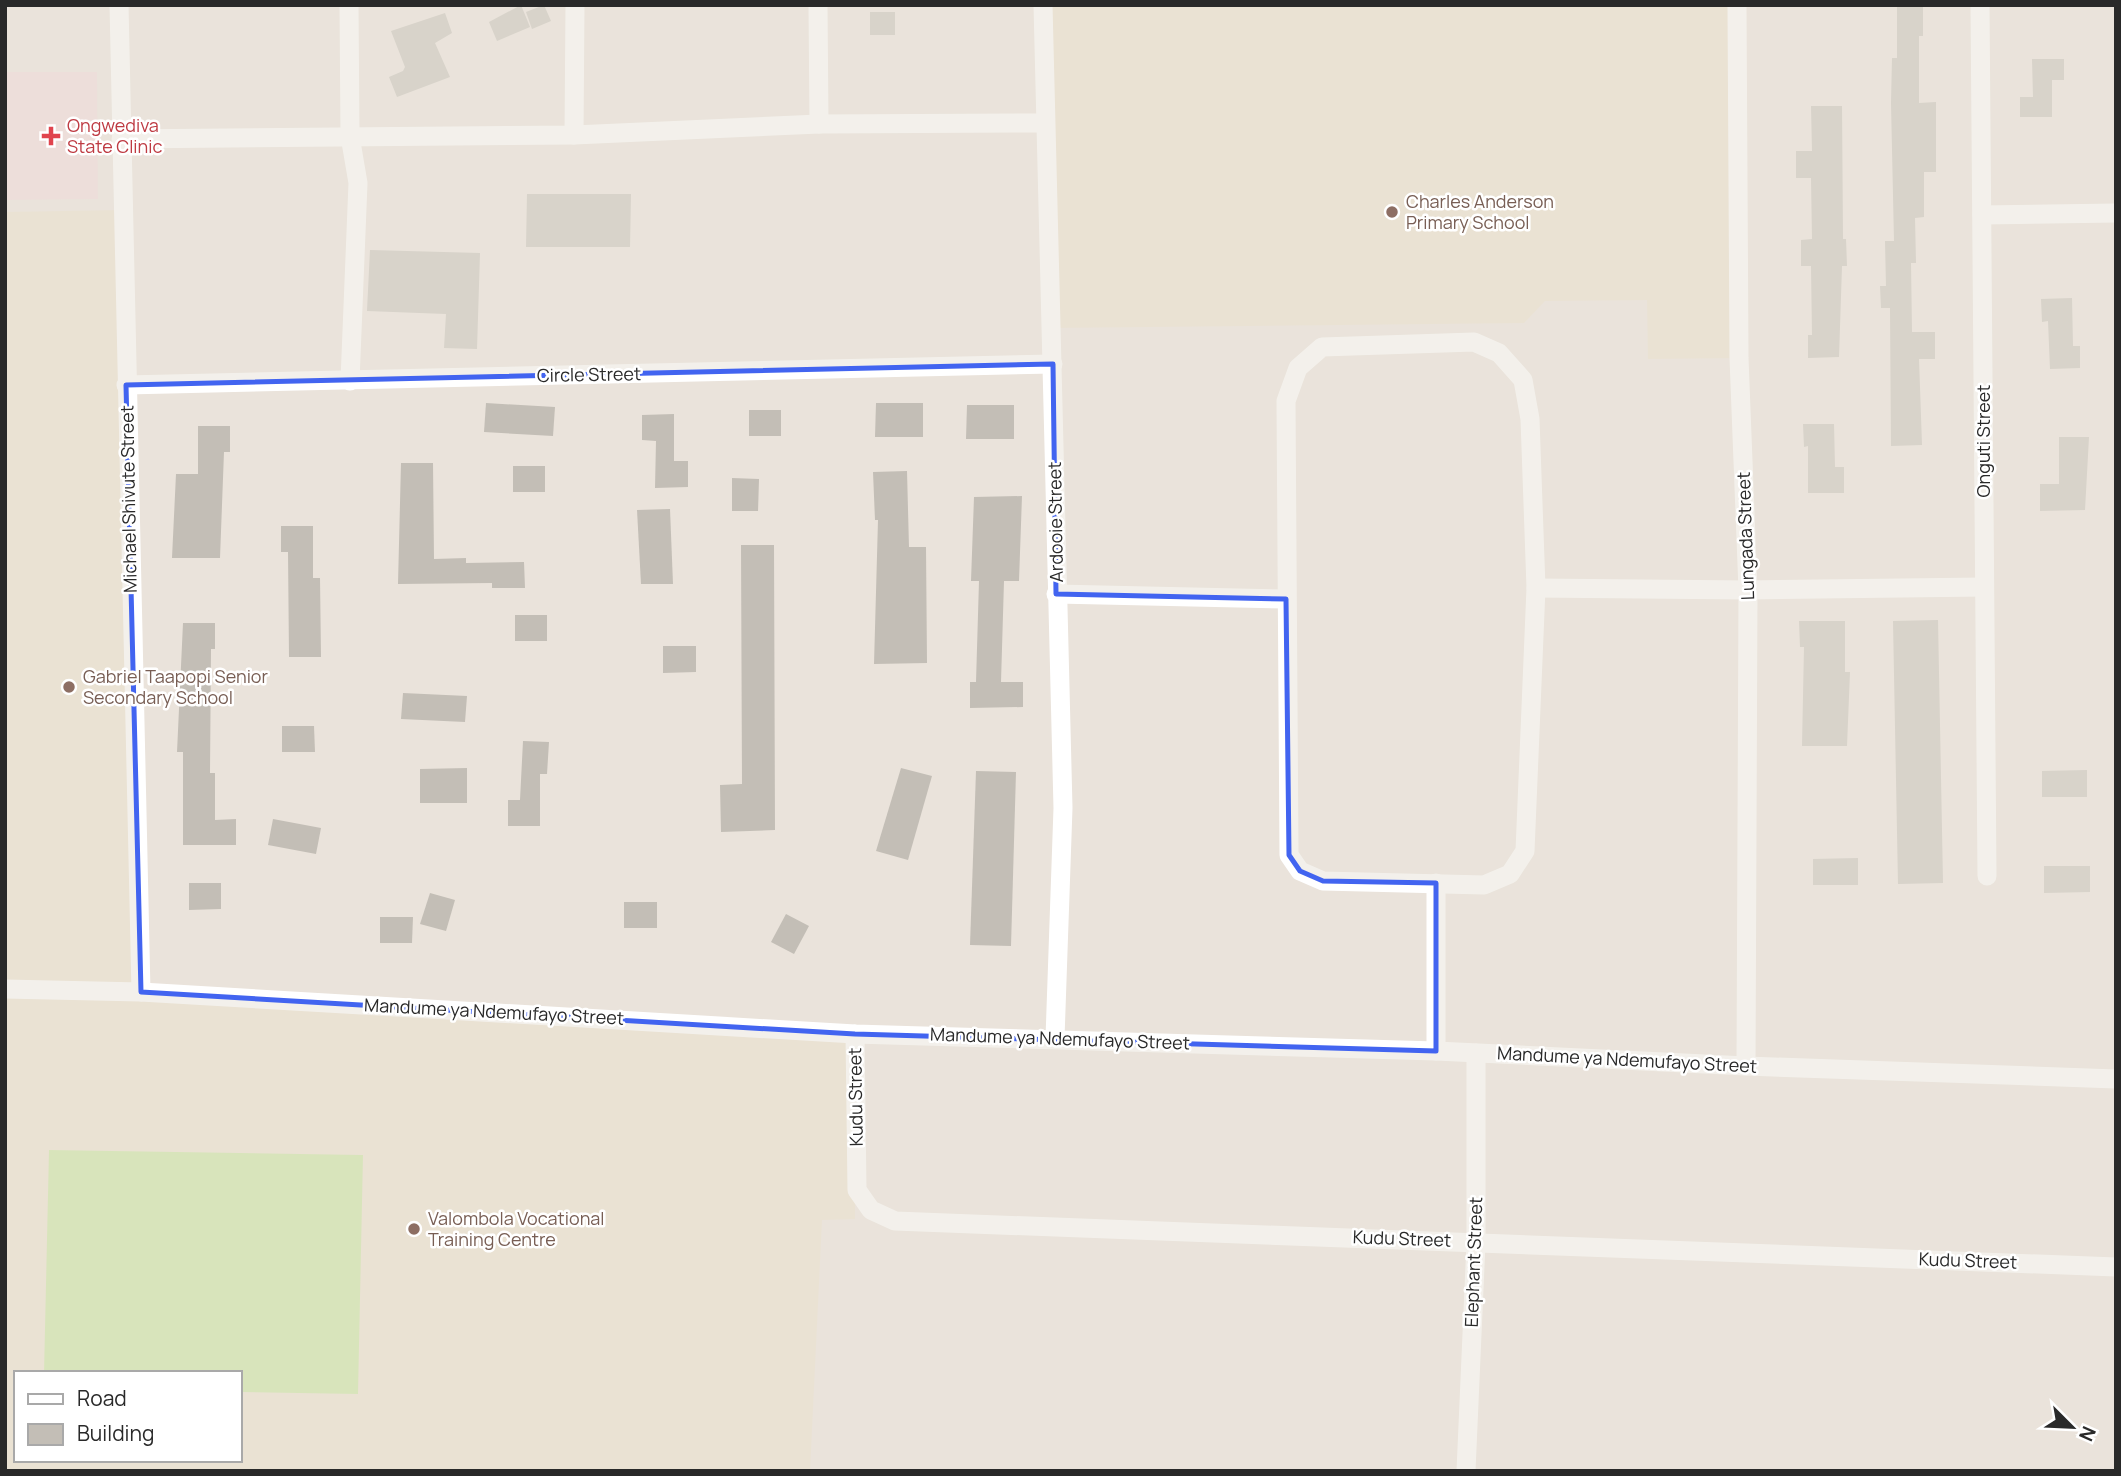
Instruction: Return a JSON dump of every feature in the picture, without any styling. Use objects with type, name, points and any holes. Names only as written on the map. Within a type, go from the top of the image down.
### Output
[{"type":"street","name":"Michael Shivute Street","points":[[119,5],[141,992]]},
{"type":"street","points":[[349,5],[350,136],[358,183],[350,380]]},
{"type":"street","points":[[574,135],[575,5]]},
{"type":"street","points":[[818,5],[820,124]]},
{"type":"street","name":"Ardooie Street","points":[[1043,5],[1063,808],[1055,1038]]},
{"type":"street","name":"Lungada Street","points":[[1737,5],[1739,358],[1748,590],[1746,1066]]},
{"type":"street","name":"Onguti Street","points":[[1980,5],[1987,876]]},
{"type":"street","points":[[121,139],[574,135],[820,124],[1044,123]]},
{"type":"street","points":[[1982,215],[2116,213]]},
{"type":"street","points":[[1474,342],[1499,353],[1523,380],[1530,419],[1536,588],[1525,852],[1510,874],[1484,885],[1323,881],[1300,871],[1289,855],[1286,598],[1286,401],[1298,368],[1322,347],[1474,342]]},
{"type":"street","name":"Circle Street","points":[[126,386],[1053,365]]},
{"type":"street","points":[[1536,588],[1748,590],[1984,587]]},
{"type":"street","points":[[1056,593],[1286,598]]},
{"type":"street","points":[[1436,883],[1436,1051]]},
{"type":"street","name":"Mandume ya Ndemufayo Street","points":[[5,989],[141,992],[855,1034],[1436,1051],[1746,1066],[2116,1079]]},
{"type":"street","name":"Kudu Street","points":[[855,1034],[857,1190],[871,1210],[880,1217],[894,1221],[2116,1267]]},
{"type":"street","name":"Elephant Street","points":[[1466,1471],[1476,1243],[1476,1053]]},
{"type":"highlighted area","points":[[1053,364],[1056,594],[1286,599],[1289,855],[1300,871],[1323,881],[1436,883],[1436,1051],[855,1034],[141,992],[126,385]]},
{"type":"shaded area","name":"Charles Anderson Primary School","points":[[1043,5],[1737,5],[1739,358],[1648,359],[1647,300],[1545,301],[1524,323],[1050,328]]},
{"type":"shaded area","name":"Ongwediva State Clinic","points":[[5,72],[97,72],[98,199],[5,200]]},
{"type":"shaded area","name":"Valombola Vocational Training Centre","points":[[122,210],[141,992],[855,1034],[855,1219],[822,1220],[810,1471],[5,1471],[5,212]]},
{"type":"green space","points":[[49,1150],[363,1155],[358,1394],[242,1392],[242,1371],[44,1371]]},
{"type":"building","points":[[521,5],[530,27],[497,41],[489,22]]},
{"type":"building","points":[[544,5],[551,21],[532,29],[526,12]]},
{"type":"building","points":[[1897,5],[1923,5],[1923,36],[1919,36],[1919,103],[1936,102],[1936,172],[1924,172],[1924,217],[1915,218],[1916,263],[1911,263],[1912,332],[1935,332],[1935,359],[1919,359],[1922,445],[1891,446],[1890,308],[1881,308],[1880,286],[1886,286],[1885,241],[1894,241],[1891,103],[1892,58],[1897,58]]},
{"type":"building","points":[[870,12],[895,12],[895,35],[870,35]]},
{"type":"building","points":[[445,13],[452,33],[435,43],[450,77],[397,97],[389,77],[403,71],[405,67],[391,31]]},
{"type":"building","points":[[2032,59],[2064,59],[2064,80],[2052,80],[2052,117],[2020,117],[2020,97],[2033,97]]},
{"type":"building","points":[[1811,106],[1842,106],[1843,239],[1846,239],[1847,266],[1842,266],[1839,357],[1808,358],[1808,335],[1812,335],[1811,266],[1801,266],[1801,240],[1812,239],[1811,178],[1796,178],[1796,151],[1812,151]]},
{"type":"building","points":[[527,194],[631,194],[630,247],[526,247]]},
{"type":"building","points":[[370,250],[480,253],[477,349],[444,348],[446,314],[367,311]]},
{"type":"building","points":[[2072,298],[2073,346],[2080,346],[2080,368],[2050,369],[2048,321],[2042,322],[2041,299]]},
{"type":"building","points":[[486,403],[555,407],[553,436],[484,432]]},
{"type":"building","points":[[876,403],[923,403],[923,437],[875,437]]},
{"type":"building","points":[[967,405],[1014,405],[1014,439],[966,439]]},
{"type":"building","points":[[749,410],[781,410],[781,436],[749,436]]},
{"type":"building","points":[[674,414],[674,461],[688,461],[688,487],[655,488],[656,441],[642,440],[642,415]]},
{"type":"building","points":[[1803,424],[1834,424],[1835,467],[1844,467],[1844,493],[1808,493],[1808,446],[1804,447]]},
{"type":"building","points":[[198,426],[230,426],[230,452],[224,452],[220,558],[172,558],[176,474],[198,474]]},
{"type":"building","points":[[2059,437],[2089,437],[2085,510],[2040,511],[2040,484],[2059,484]]},
{"type":"building","points":[[401,463],[433,463],[434,559],[466,558],[466,563],[524,562],[525,588],[492,588],[492,583],[398,584]]},
{"type":"building","points":[[513,466],[545,466],[545,492],[513,492]]},
{"type":"building","points":[[907,471],[909,547],[926,547],[927,663],[874,664],[878,520],[875,520],[873,472]]},
{"type":"building","points":[[732,478],[759,479],[758,511],[732,511]]},
{"type":"building","points":[[1022,496],[1019,581],[1004,581],[1001,682],[1023,682],[1023,707],[970,708],[970,682],[976,682],[979,581],[971,581],[974,497]]},
{"type":"building","points":[[670,509],[673,584],[641,584],[637,510]]},
{"type":"building","points":[[281,526],[313,526],[313,578],[320,578],[321,657],[289,657],[288,552],[281,552]]},
{"type":"building","points":[[741,545],[774,545],[775,830],[721,832],[720,785],[742,784]]},
{"type":"building","points":[[515,615],[547,615],[547,641],[515,641]]},
{"type":"building","points":[[1938,620],[1943,883],[1898,884],[1893,621]]},
{"type":"building","points":[[1799,621],[1845,621],[1845,672],[1850,672],[1847,746],[1802,746],[1804,647],[1800,647]]},
{"type":"building","points":[[183,623],[215,623],[215,649],[211,649],[210,773],[215,773],[215,820],[236,819],[236,845],[183,845],[183,752],[177,752]]},
{"type":"building","points":[[663,646],[696,646],[696,672],[663,673]]},
{"type":"building","points":[[403,693],[467,696],[465,722],[401,719]]},
{"type":"building","points":[[282,726],[314,726],[315,752],[282,752]]},
{"type":"building","points":[[523,741],[549,742],[547,774],[540,774],[540,826],[508,826],[508,800],[520,800]]},
{"type":"building","points":[[467,768],[467,803],[420,803],[420,769]]},
{"type":"building","points":[[901,768],[932,776],[908,860],[876,851]]},
{"type":"building","points":[[2087,770],[2087,797],[2042,797],[2042,771]]},
{"type":"building","points":[[976,771],[1016,772],[1011,946],[970,945]]},
{"type":"building","points":[[273,819],[321,828],[316,854],[268,845]]},
{"type":"building","points":[[1858,858],[1858,885],[1813,885],[1813,859]]},
{"type":"building","points":[[2044,866],[2090,866],[2090,892],[2044,893]]},
{"type":"building","points":[[189,883],[221,883],[221,909],[189,910]]},
{"type":"building","points":[[430,893],[455,900],[446,931],[420,924]]},
{"type":"building","points":[[624,902],[657,902],[657,928],[624,928]]},
{"type":"building","points":[[786,914],[809,926],[794,954],[771,942]]},
{"type":"building","points":[[380,917],[413,917],[412,943],[380,943]]},
{"type":"place","name":"Ongwediva State Clinic","points":[[51,136]]},
{"type":"place","name":"Charles Anderson Primary School","points":[[1392,212]]},
{"type":"place","name":"Gabriel Taapopi Senior Secondary School","points":[[69,687]]},
{"type":"place","name":"Valombola Vocational Training Centre","points":[[414,1229]]}]
